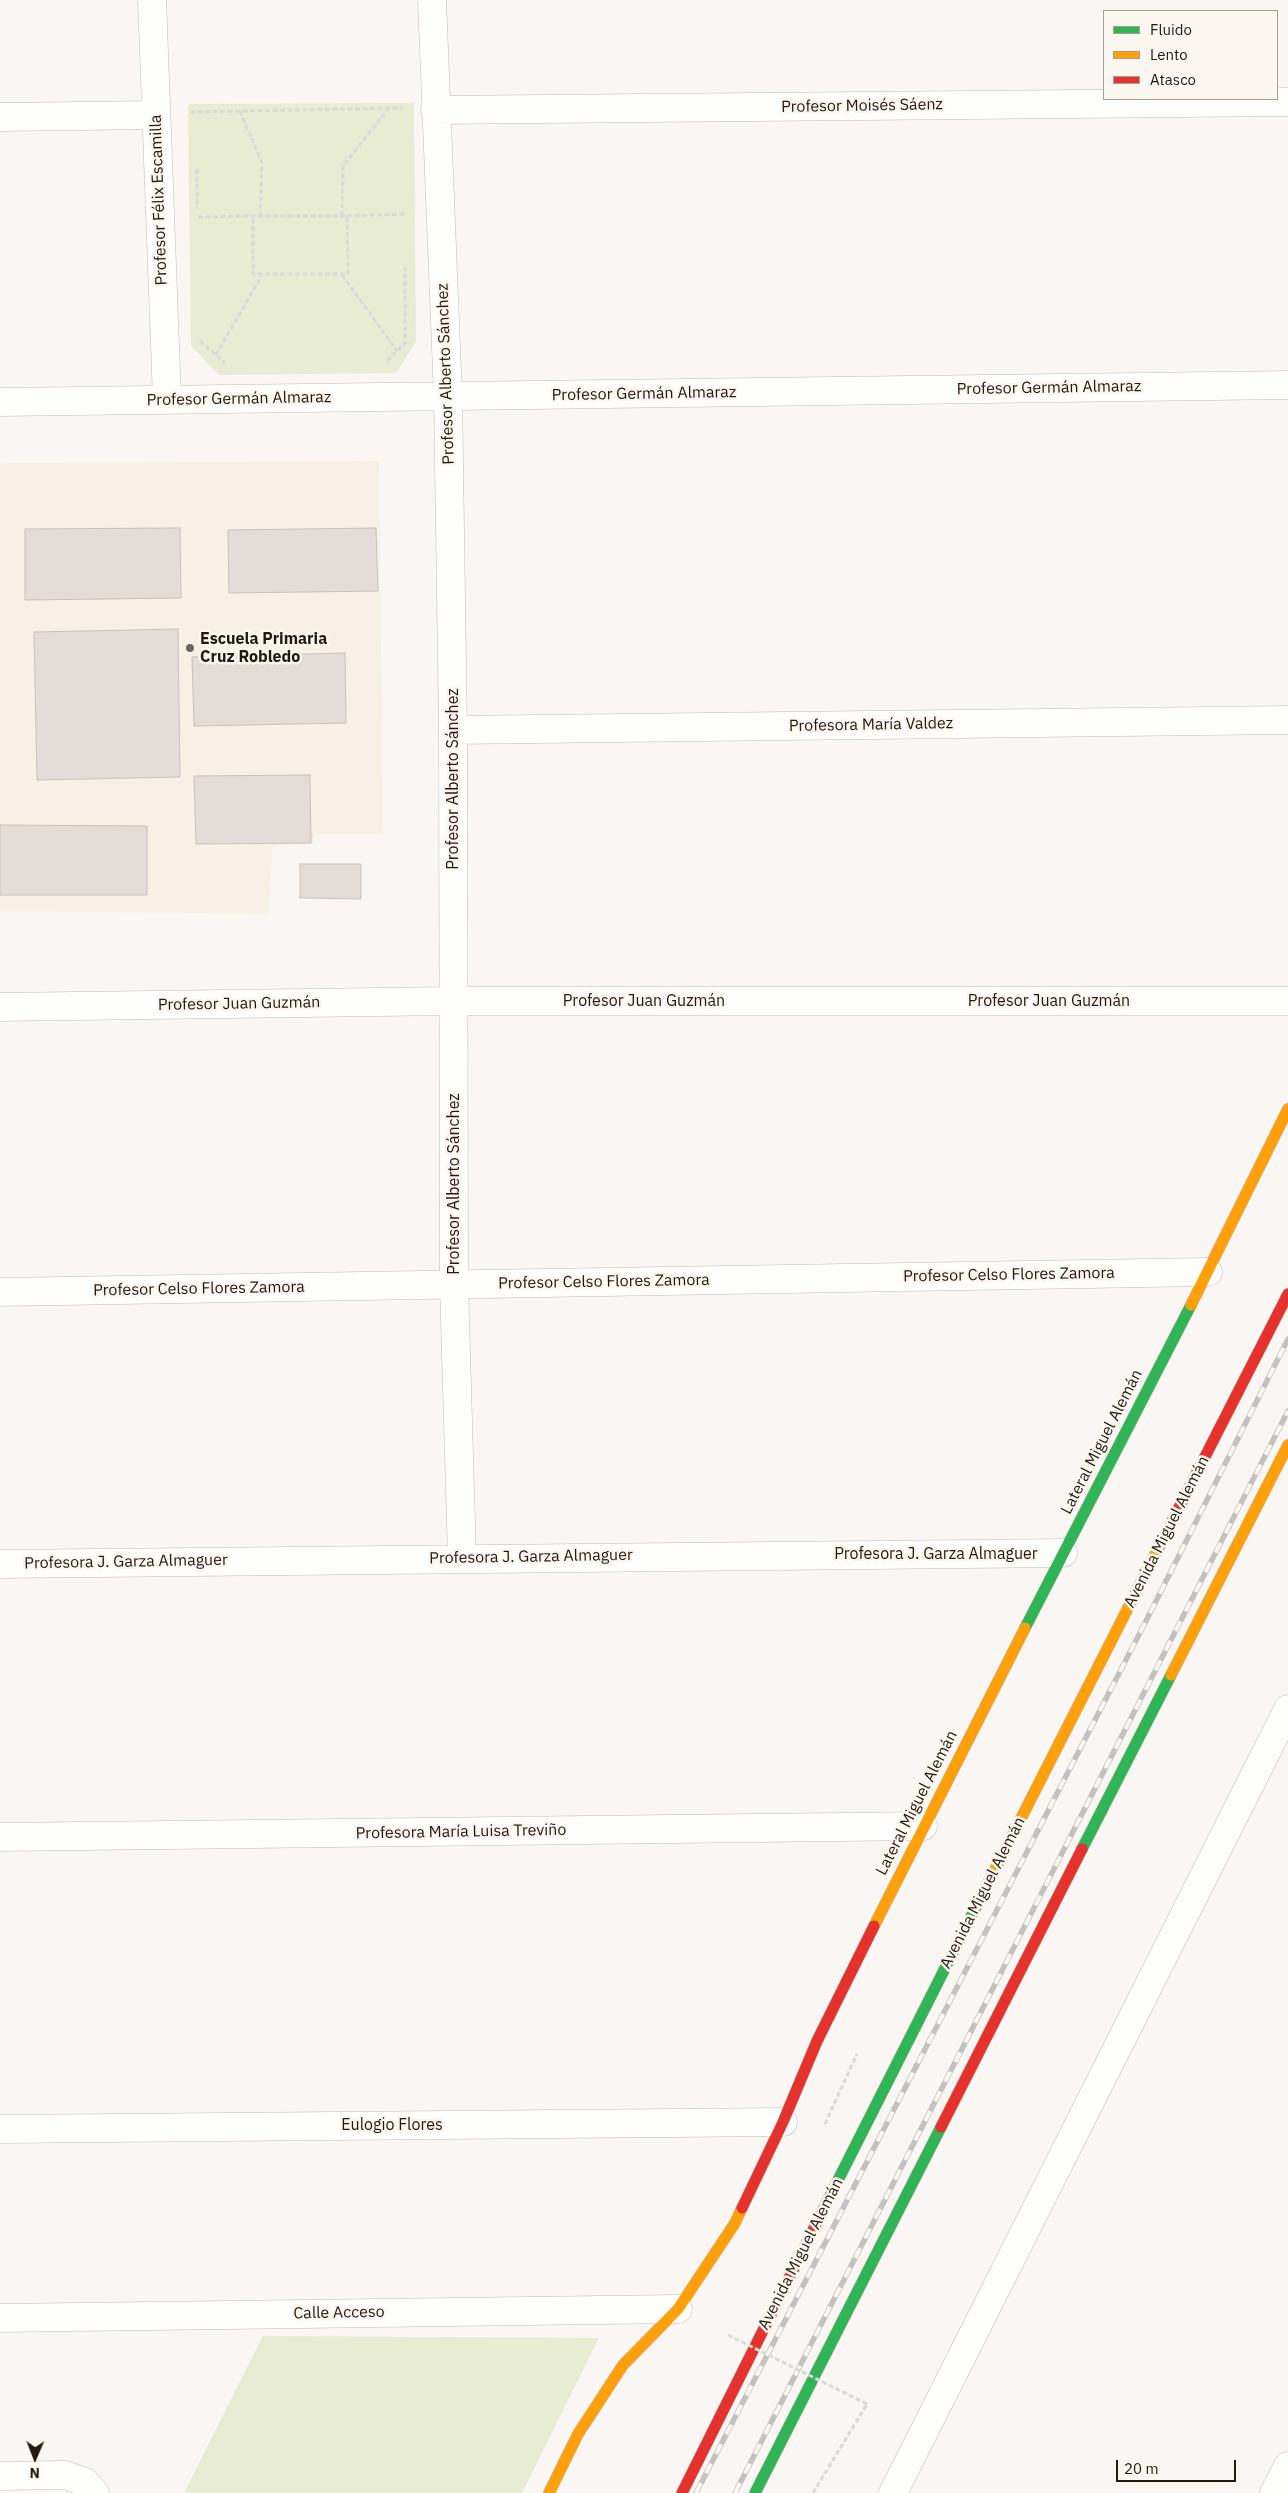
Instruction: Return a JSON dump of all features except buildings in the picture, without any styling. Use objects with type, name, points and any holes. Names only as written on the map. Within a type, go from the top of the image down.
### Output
[{"type":"main road","name":"Lateral Miguel Alemán","points":[[549,2493],[578,2434],[623,2365],[678,2308],[736,2223],[783,2122],[817,2041],[923,1826],[1208,1272],[1288,1109]]},
{"type":"main road","name":"Avenida Miguel Alemán","points":[[682,2493],[895,2067],[1288,1294]]},
{"type":"main road","points":[[755,2493],[1288,1445]]},
{"type":"street","name":"Profesor Félix Escamilla","points":[[152,0],[155,115],[168,400]]},
{"type":"street","name":"Profesor Alberto Sánchez","points":[[432,0],[448,396],[453,730],[454,1285],[462,1557]]},
{"type":"street","name":"Profesor Moisés Sáenz","points":[[435,110],[1288,102]]},
{"type":"street","points":[[0,117],[155,115]]},
{"type":"street","name":"Profesor Germán Almaraz","points":[[0,402],[1288,385]]},
{"type":"street","name":"Profesora María Valdez","points":[[453,730],[1288,720]]},
{"type":"street","name":"Profesor Juan Guzmán","points":[[0,1007],[454,1001],[1288,1001]]},
{"type":"street","name":"Profesor Celso Flores Zamora","points":[[0,1292],[1208,1272]]},
{"type":"street","name":"Profesora J. Garza Almaguer","points":[[0,1564],[462,1557],[1063,1552]]},
{"type":"street","points":[[893,2493],[1288,1709]]},
{"type":"street","name":"Profesora María Luisa Treviño","points":[[0,1837],[923,1826]]},
{"type":"street","name":"Eulogio Flores","points":[[0,2128],[783,2122]]},
{"type":"street","name":"Calle Acceso","points":[[0,2318],[678,2308]]},
{"type":"street","points":[[1274,2493],[1288,2466]]},
{"type":"street","points":[[0,2476],[65,2475],[85,2482],[96,2493]]},
{"type":"path","points":[[342,216],[343,166],[389,108]]},
{"type":"path","points":[[193,111],[405,108]]},
{"type":"path","points":[[240,111],[262,163],[260,216]]},
{"type":"path","points":[[197,169],[198,227]]},
{"type":"path","points":[[405,205],[405,224]]},
{"type":"path","points":[[198,217],[405,214]]},
{"type":"path","points":[[253,216],[253,274],[348,274],[347,216]]},
{"type":"path","points":[[382,367],[405,343],[405,264]]},
{"type":"path","points":[[216,355],[263,274]]},
{"type":"path","points":[[341,274],[397,351]]},
{"type":"path","points":[[200,331],[200,340],[231,369]]},
{"type":"path","points":[[817,2041],[895,2067]]},
{"type":"path","points":[[728,2335],[867,2404],[814,2493]]},
{"type":"shaded area","name":"Escuela Primaria Cruz Robledo","points":[[379,461],[383,834],[314,834],[313,844],[273,846],[268,914],[0,911],[0,463]]},
{"type":"green space","points":[[414,103],[416,342],[396,373],[219,375],[191,346],[188,104]]},
{"type":"green space","points":[[263,2336],[599,2338],[522,2493],[184,2493]]},
{"type":"railway","points":[[696,2493],[1145,1623],[1288,1339]]},
{"type":"railway","points":[[735,2493],[1288,1411]]},
{"type":"traffic: fast","points":[[1025,1628],[1191,1305]]},
{"type":"traffic: fast","points":[[1082,1849],[1171,1675]]},
{"type":"traffic: fast","points":[[829,2198],[980,1899]]},
{"type":"traffic: fast","points":[[755,2493],[941,2127]]},
{"type":"traffic: slow","points":[[1191,1305],[1288,1109]]},
{"type":"traffic: slow","points":[[1171,1675],[1288,1445]]},
{"type":"traffic: slow","points":[[980,1899],[1160,1545]]},
{"type":"traffic: slow","points":[[874,1926],[1025,1628]]},
{"type":"traffic: slow","points":[[549,2493],[578,2434],[623,2365],[678,2309],[735,2223],[742,2208]]},
{"type":"traffic: jam","points":[[1160,1545],[1288,1294]]},
{"type":"traffic: jam","points":[[941,2127],[1082,1849]]},
{"type":"traffic: jam","points":[[742,2208],[783,2122],[817,2041],[874,1926]]},
{"type":"traffic: jam","points":[[682,2493],[829,2198]]},
{"type":"place","name":"Escuela Primaria Cruz Robledo","points":[[190,648]]}]
